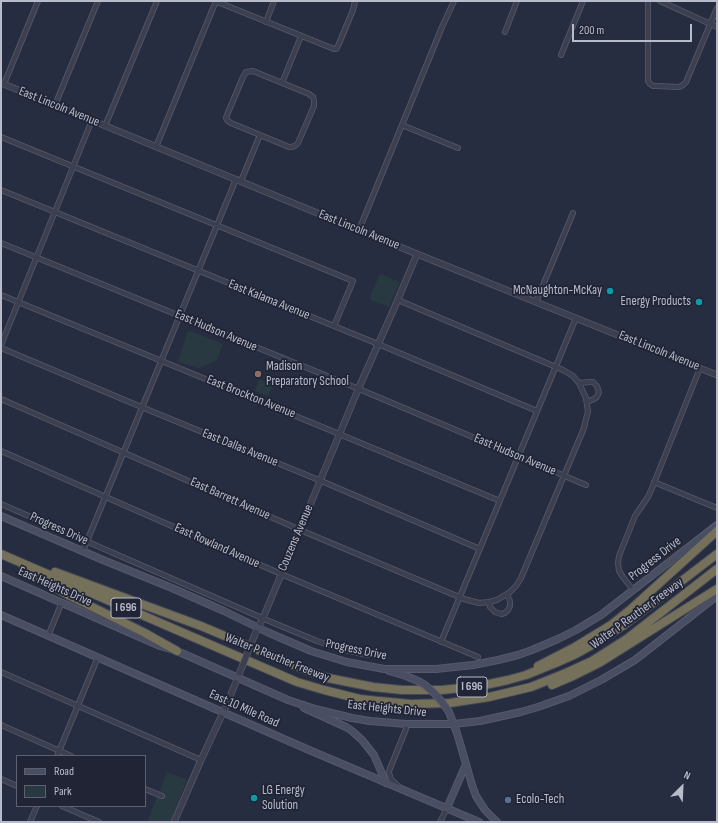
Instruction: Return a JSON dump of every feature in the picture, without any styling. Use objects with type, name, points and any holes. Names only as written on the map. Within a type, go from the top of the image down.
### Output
[{"type":"highway","points":[[526,675],[534,668],[575,647],[611,625],[717,531]]},
{"type":"highway","name":"Walter P Reuther Freeway","points":[[1,553],[201,626],[328,678],[373,687],[402,690],[442,690],[494,683],[526,675],[558,662],[592,645],[624,625],[717,554]]},
{"type":"highway","name":"Walter P Reuther Freeway","points":[[1,553],[20,563],[310,686],[379,702],[404,704],[444,703],[476,700],[515,691],[566,673],[608,651],[628,638],[717,569]]},
{"type":"highway","points":[[20,563],[31,574],[68,595],[177,651]]},
{"type":"highway","points":[[515,691],[546,687],[590,668],[717,589]]},
{"type":"main road","name":"Progress Drive","points":[[1,516],[185,594],[294,644],[325,656],[384,669],[425,670],[484,663],[518,655],[576,630],[601,615],[717,525]]},
{"type":"main road","name":"East Heights Drive","points":[[1,576],[288,700],[315,709],[352,718],[406,724],[454,724],[480,721],[521,712],[556,701],[586,688],[635,660],[717,596]]},
{"type":"main road","name":"East 10 Mile Road","points":[[1,615],[479,822]]},
{"type":"main road","points":[[384,669],[418,681],[425,685],[442,702],[454,724],[477,799],[497,822]]},
{"type":"main road","points":[[288,700],[346,728],[357,735],[368,746],[374,755],[386,783]]},
{"type":"main road","points":[[447,808],[466,764]]},
{"type":"street","points":[[2,83],[38,1]]},
{"type":"street","points":[[55,105],[98,1]]},
{"type":"street","points":[[105,126],[157,1]]},
{"type":"street","points":[[156,147],[216,1],[332,49],[336,49],[353,10],[355,1]]},
{"type":"street","points":[[266,22],[274,1]]},
{"type":"street","points":[[359,230],[454,1]]},
{"type":"street","points":[[505,32],[517,1]]},
{"type":"street","points":[[561,55],[583,1]]},
{"type":"street","points":[[648,1],[648,80],[653,86],[679,87],[683,85],[689,77],[717,8]]},
{"type":"street","points":[[660,1],[717,27]]},
{"type":"street","points":[[282,82],[301,36]]},
{"type":"street","points":[[253,71],[282,82],[309,94],[314,99],[314,106],[296,145],[291,147],[260,135],[231,123],[228,121],[226,116],[246,72],[253,71]]},
{"type":"street","name":"East Lincoln Avenue","points":[[2,83],[417,254],[717,375]]},
{"type":"street","points":[[1,346],[92,120]]},
{"type":"street","points":[[402,125],[458,148]]},
{"type":"street","points":[[83,551],[217,226],[260,135]]},
{"type":"street","points":[[1,137],[353,281],[334,326]]},
{"type":"street","name":"East Kalama Avenue","points":[[1,190],[378,344],[537,411]]},
{"type":"street","points":[[536,302],[573,213]]},
{"type":"street","name":"East Hudson Avenue","points":[[1,242],[586,484]]},
{"type":"street","name":"Couzens Avenue","points":[[174,822],[242,668],[255,634],[417,254]]},
{"type":"street","name":"East Brockton Avenue","points":[[1,295],[500,501]]},
{"type":"street","points":[[398,300],[556,366],[570,374],[579,383],[585,393],[588,412],[586,423],[521,578],[516,586],[507,595],[489,602],[490,607],[495,612],[500,614],[505,613],[510,606],[510,601],[507,595]]},
{"type":"street","points":[[441,642],[576,318]]},
{"type":"street","name":"East Dallas Avenue","points":[[1,346],[142,408],[480,549]]},
{"type":"street","points":[[633,590],[619,571],[619,556],[635,516],[648,497],[700,368]]},
{"type":"street","points":[[579,383],[587,381],[593,382],[598,386],[599,392],[594,399],[587,402]]},
{"type":"street","name":"East Barrett Avenue","points":[[1,399],[300,530],[460,597],[474,602],[489,602]]},
{"type":"street","name":"East Rowland Avenue","points":[[1,452],[281,574],[478,657]]},
{"type":"street","points":[[654,482],[717,508]]},
{"type":"street","points":[[1,504],[310,638],[338,648],[369,655],[376,652]]},
{"type":"street","points":[[48,636],[62,602]]},
{"type":"street","points":[[1,726],[58,754],[98,657]]},
{"type":"street","points":[[1,672],[201,760]]},
{"type":"street","points":[[399,788],[391,779],[389,773],[393,759],[406,729],[406,724]]},
{"type":"street","points":[[1,779],[16,786]]},
{"type":"street","points":[[146,789],[162,796]]},
{"type":"street","points":[[30,822],[37,807]]},
{"type":"street","points":[[64,807],[99,822]]},
{"type":"street","points":[[440,822],[447,808]]},
{"type":"green space","points":[[380,274],[400,282],[389,307],[369,299]]},
{"type":"green space","points":[[190,331],[223,344],[217,360],[199,368],[178,362],[187,333]]},
{"type":"green space","points":[[259,379],[273,385],[268,396],[255,391]]},
{"type":"green space","points":[[167,772],[187,780],[170,822],[147,822]]},
{"type":"place","name":"McNaughton-McKay","points":[[610,291]]},
{"type":"place","name":"Energy Products","points":[[699,302]]},
{"type":"place","name":"Madison Preparatory School","points":[[258,374]]},
{"type":"place","name":"LG Energy Solution","points":[[254,798]]},
{"type":"place","name":"Ecolo-Tech","points":[[508,800]]}]
